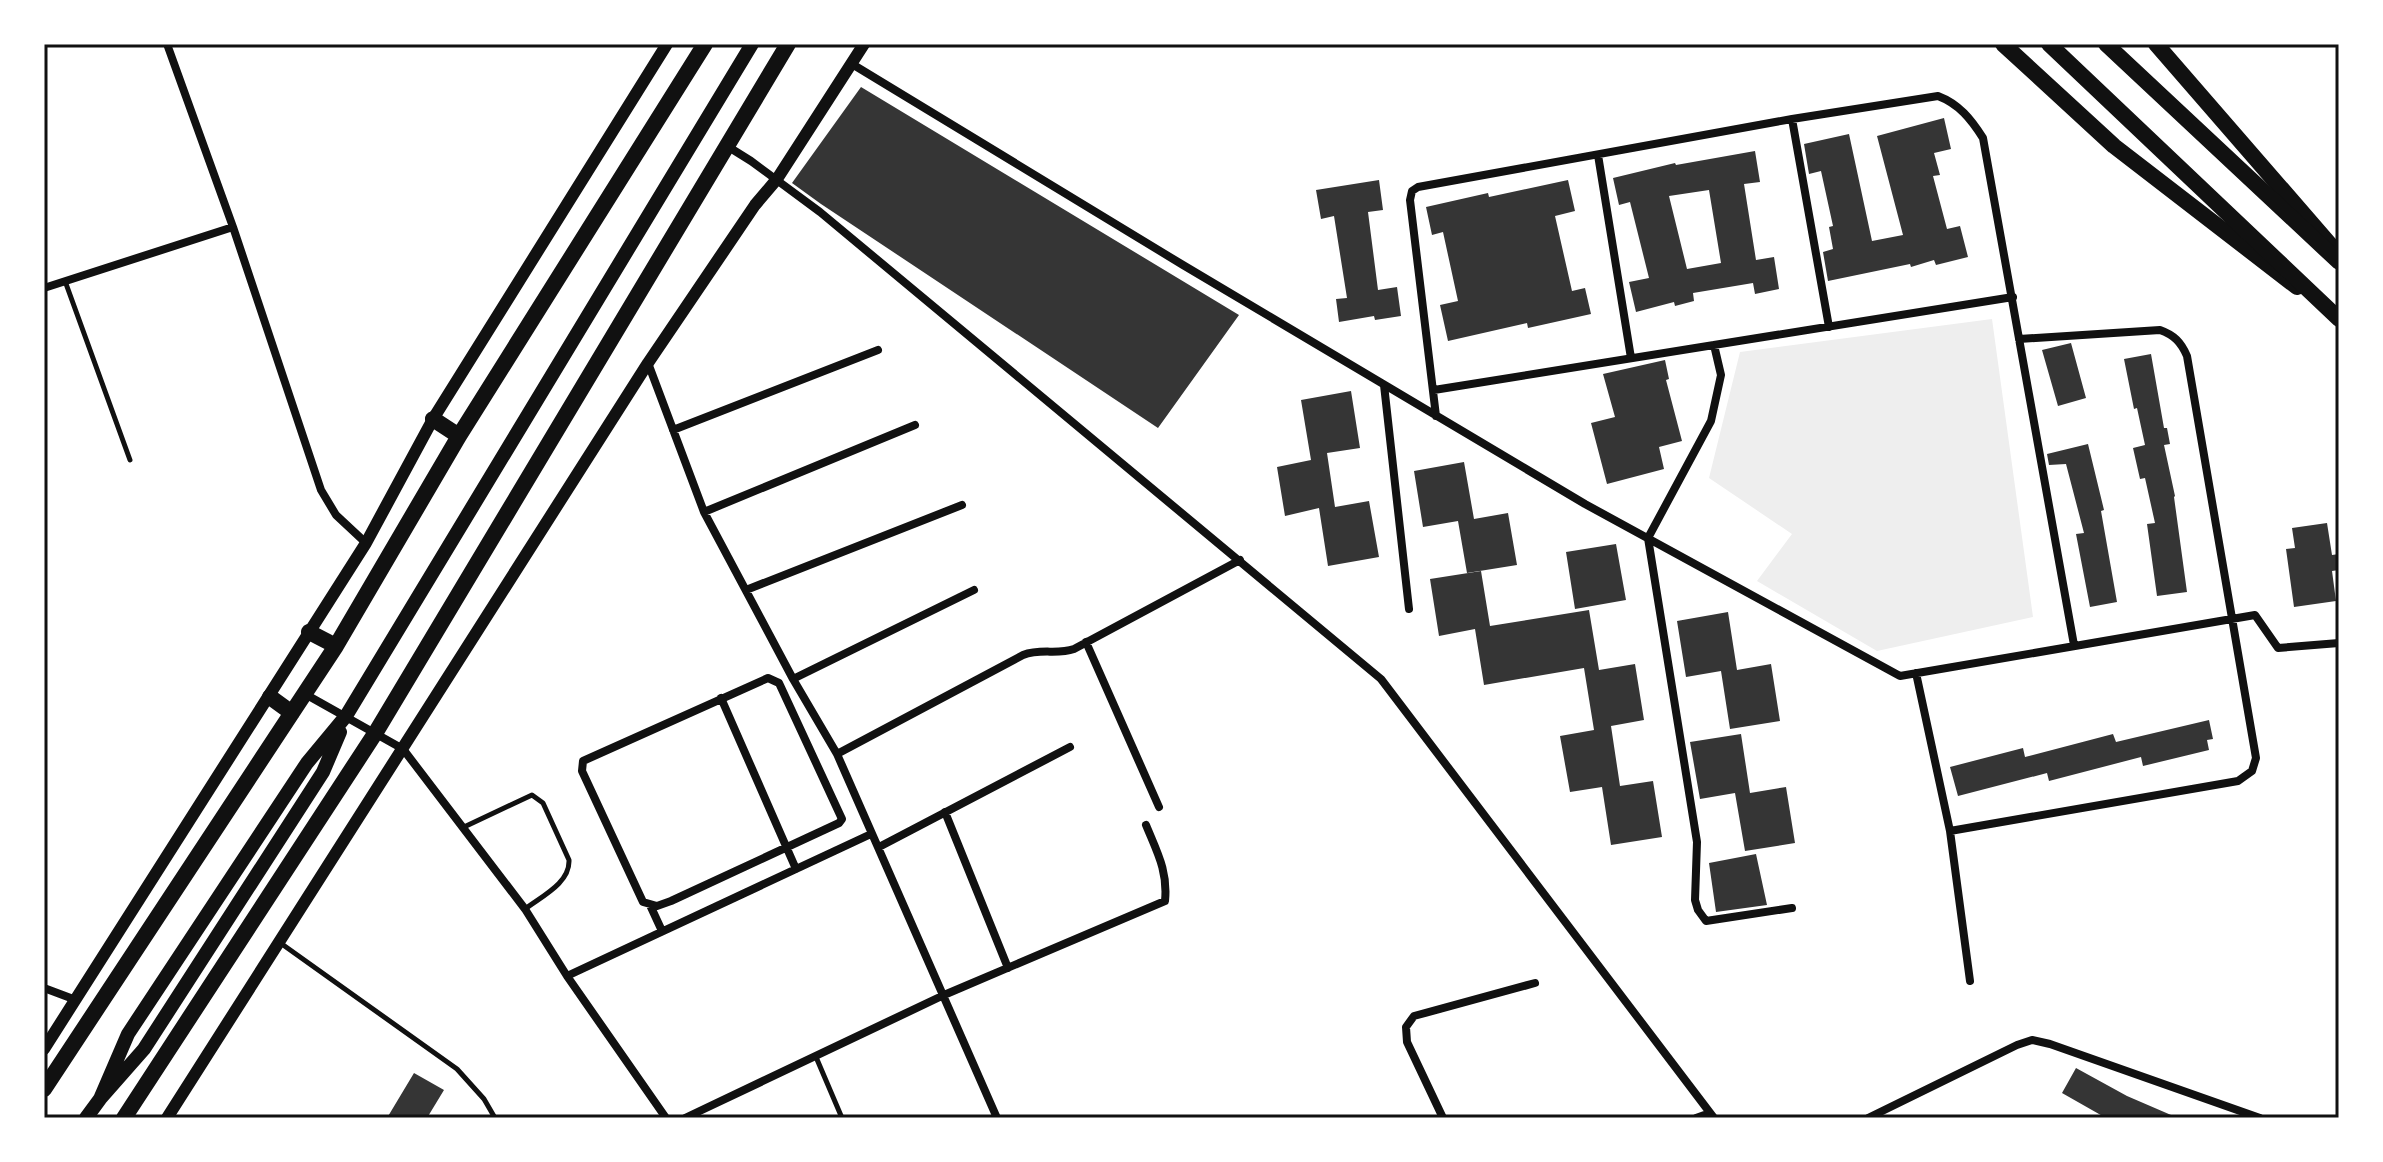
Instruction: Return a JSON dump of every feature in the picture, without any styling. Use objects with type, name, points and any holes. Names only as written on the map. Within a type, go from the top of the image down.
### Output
[{"type":"main road","points":[[44,1089],[336,646],[459,436],[705,44]]},
{"type":"main road","points":[[100,1099],[128,1034],[307,763],[346,716],[752,44]]},
{"type":"main road","points":[[124,1118],[376,732],[788,44]]},
{"type":"main road","points":[[2049,44],[2339,319]]},
{"type":"main road","points":[[2106,44],[2339,262]]},
{"type":"main road","points":[[2156,44],[2339,255]]},
{"type":"main road","points":[[2005,48],[2114,146],[2339,319]]},
{"type":"main road","points":[[433,419],[459,436]]},
{"type":"main road","points":[[309,632],[336,646]]},
{"type":"main road","points":[[270,697],[292,713]]},
{"type":"main road","points":[[86,1118],[144,1049],[323,772],[346,716]]},
{"type":"street","points":[[167,44],[233,227],[321,490],[336,515],[366,543]]},
{"type":"street","points":[[44,1049],[366,543],[433,419],[667,44]]},
{"type":"street","points":[[167,1118],[648,363],[755,205],[777,179],[864,44]]},
{"type":"street","points":[[852,64],[1585,504],[1900,676],[2255,615],[2278,648],[2339,643]]},
{"type":"street","points":[[1436,416],[1410,200],[1412,191],[1418,187],[1792,119],[1938,96],[1953,102],[1973,122],[1983,138],[2074,645]]},
{"type":"street","points":[[1792,119],[1829,327]]},
{"type":"street","points":[[726,146],[820,212],[1381,679],[1712,1116]]},
{"type":"street","points":[[1598,155],[1631,358]]},
{"type":"street","points":[[44,288],[233,227]]},
{"type":"street","points":[[1434,390],[2013,297]]},
{"type":"street","points":[[1950,831],[2238,781],[2252,771],[2256,758],[2183,345],[2160,330],[2019,339]]},
{"type":"street","points":[[1714,345],[1721,375],[1711,421],[1648,538],[1697,842],[1695,900],[1706,921],[1792,908]]},
{"type":"street","points":[[673,430],[878,350]]},
{"type":"street","points":[[648,363],[704,512],[793,679],[837,754],[997,1118]]},
{"type":"street","points":[[1384,385],[1409,609]]},
{"type":"street","points":[[704,512],[915,425]]},
{"type":"street","points":[[746,590],[962,505]]},
{"type":"street","points":[[837,754],[1023,655],[1034,650],[1062,653],[1240,560]]},
{"type":"street","points":[[793,679],[974,590]]},
{"type":"street","points":[[1086,642],[1159,807]]},
{"type":"street","points":[[1916,673],[1950,831],[1970,981]]},
{"type":"street","points":[[768,678],[779,683],[842,815],[839,823],[786,848],[671,901],[650,905],[643,902],[638,894],[581,766],[587,758],[768,678]]},
{"type":"street","points":[[305,694],[403,749],[525,909],[567,976],[666,1118]]},
{"type":"street","points":[[721,698],[796,869]]},
{"type":"street","points":[[879,847],[1070,747]]},
{"type":"street","points":[[945,812],[1008,968]]},
{"type":"street","points":[[685,1118],[944,995],[1165,901],[1167,883],[1164,869],[1146,825]]},
{"type":"street","points":[[567,976],[871,834]]},
{"type":"street","points":[[650,905],[662,931]]},
{"type":"street","points":[[1443,1118],[1407,1042],[1406,1027],[1414,1016],[1535,983]]},
{"type":"street","points":[[44,988],[76,1000]]},
{"type":"street","points":[[1871,1117],[2032,1040],[2260,1118]]},
{"type":"street","points":[[1696,1118],[1712,1116]]},
{"type":"lane","points":[[65,281],[130,460]]},
{"type":"lane","points":[[464,827],[532,795],[543,803],[569,860],[570,870],[566,878],[525,909]]},
{"type":"lane","points":[[278,942],[457,1069],[484,1099],[495,1118]]},
{"type":"lane","points":[[815,1056],[842,1118]]},
{"type":"shaded area","points":[[1992,319],[2033,617],[1877,651],[1757,581],[1792,534],[1709,478],[1740,352]]},
{"type":"building","points":[[861,87],[1239,315],[1158,428],[792,183]]},
{"type":"building","points":[[1944,118],[1951,149],[1934,153],[1940,175],[1933,176],[1947,229],[1960,226],[1968,257],[1936,265],[1934,260],[1911,267],[1910,264],[1828,281],[1823,252],[1833,249],[1829,227],[1833,226],[1821,171],[1809,174],[1804,144],[1849,134],[1872,241],[1903,235],[1877,136]]},
{"type":"building","points":[[1755,151],[1760,182],[1744,184],[1756,260],[1774,257],[1779,289],[1755,294],[1753,283],[1693,293],[1694,301],[1675,306],[1674,302],[1636,312],[1629,282],[1649,278],[1630,202],[1619,205],[1613,178]],"holes":[[[1709,190],[1721,263],[1687,269],[1669,196]]]},
{"type":"building","points":[[1379,180],[1383,210],[1368,212],[1378,290],[1397,287],[1401,316],[1375,320],[1374,316],[1339,322],[1336,299],[1347,298],[1334,216],[1321,219],[1316,190]]},
{"type":"building","points":[[1568,180],[1575,211],[1555,216],[1572,291],[1585,288],[1591,314],[1528,328],[1527,323],[1448,341],[1440,305],[1458,301],[1443,232],[1432,235],[1426,207]]},
{"type":"building","points":[[2071,343],[2086,398],[2058,406],[2042,350]]},
{"type":"building","points":[[2151,354],[2164,428],[2167,428],[2170,444],[2164,445],[2175,496],[2187,592],[2157,596],[2147,524],[2155,523],[2145,478],[2140,479],[2133,448],[2145,445],[2124,359]]},
{"type":"building","points":[[1665,360],[1669,379],[1666,380],[1682,441],[1659,447],[1664,469],[1607,484],[1591,423],[1615,417],[1603,374]]},
{"type":"building","points":[[1351,391],[1360,448],[1327,453],[1335,507],[1369,501],[1379,557],[1328,566],[1319,508],[1285,516],[1277,467],[1311,460],[1301,400]]},
{"type":"building","points":[[2088,444],[2104,510],[2101,511],[2117,602],[2090,607],[2076,534],[2084,533],[2066,464],[2049,465],[2047,454]]},
{"type":"building","points":[[1464,462],[1474,519],[1508,513],[1517,565],[1467,573],[1458,521],[1423,527],[1414,471]]},
{"type":"building","points":[[2327,523],[2332,555],[2339,554],[2339,570],[2332,571],[2336,601],[2294,607],[2286,549],[2295,548],[2292,528]]},
{"type":"building","points":[[1616,544],[1626,600],[1575,609],[1566,552]]},
{"type":"building","points":[[1481,571],[1490,626],[1589,610],[1599,670],[1635,664],[1644,720],[1611,726],[1620,786],[1653,781],[1662,837],[1611,845],[1602,787],[1570,792],[1560,736],[1594,730],[1584,668],[1484,685],[1475,629],[1439,636],[1430,579]]},
{"type":"building","points":[[1728,612],[1737,670],[1771,664],[1780,721],[1730,729],[1721,671],[1686,677],[1677,621]]},
{"type":"building","points":[[2209,720],[2213,739],[2207,740],[2209,750],[2143,766],[2141,757],[2049,781],[2047,773],[1958,796],[1950,767],[2023,748],[2025,757],[2113,734],[2116,742]]},
{"type":"building","points":[[1741,734],[1750,793],[1786,787],[1795,843],[1745,851],[1735,793],[1700,799],[1690,742]]},
{"type":"building","points":[[1756,854],[1767,905],[1716,912],[1709,863]]},
{"type":"building","points":[[2076,1068],[2127,1096],[2178,1118],[2106,1118],[2062,1093]]},
{"type":"building","points":[[414,1073],[444,1090],[427,1118],[387,1118]]}]
